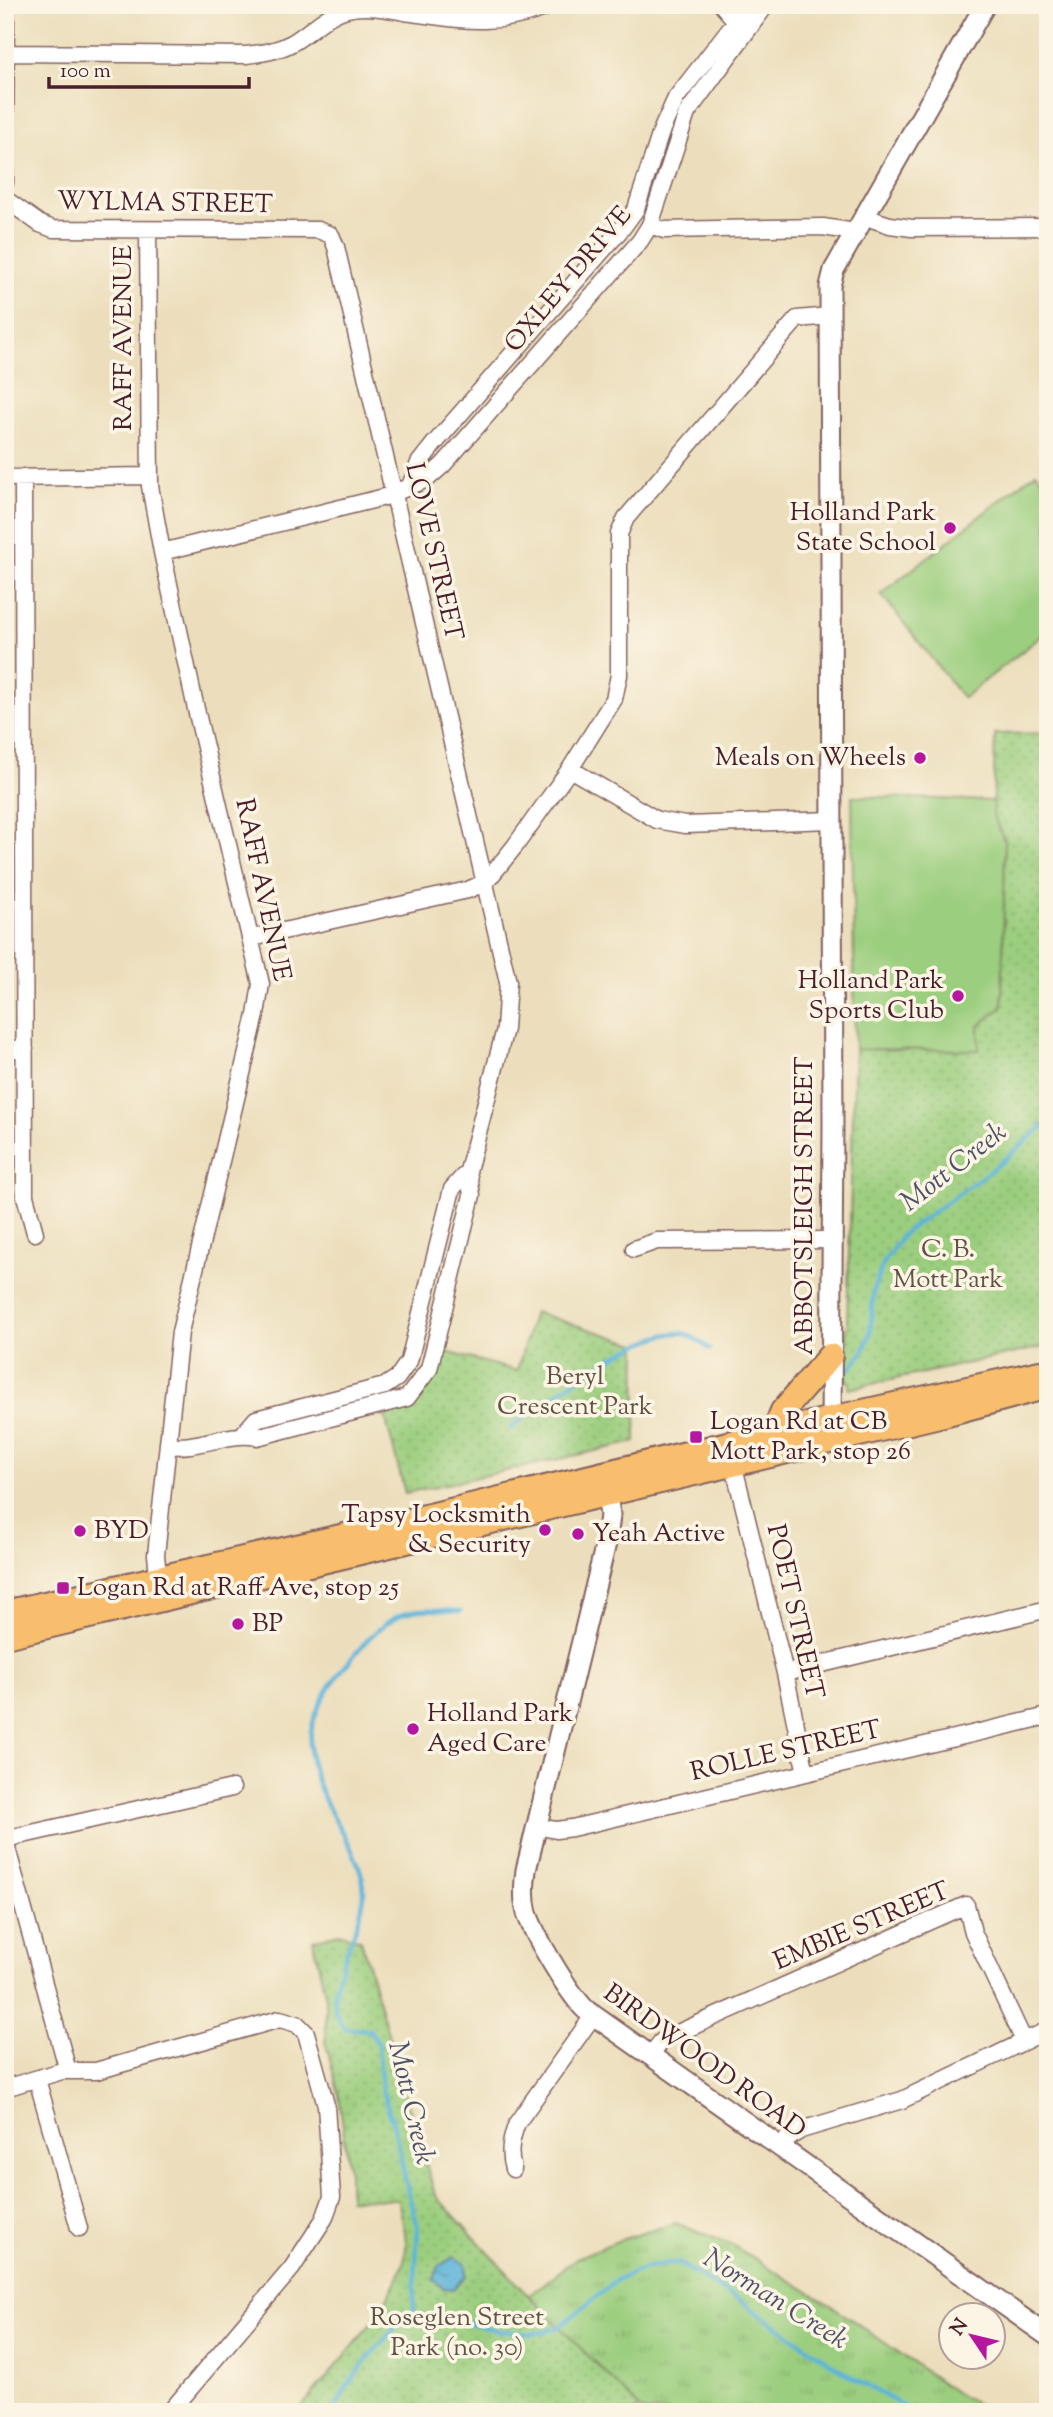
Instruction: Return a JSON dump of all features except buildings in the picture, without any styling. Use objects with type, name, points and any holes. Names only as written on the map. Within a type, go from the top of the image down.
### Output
[{"type":"main road","points":[[774,1433],[783,1411],[830,1356]]},
{"type":"main road","points":[[605,1483],[733,1464],[831,1430],[1006,1380],[1048,1374]]},
{"type":"main road","points":[[5,1636],[160,1588],[605,1483],[774,1433],[831,1430],[948,1413],[1048,1386]]},
{"type":"main road","points":[[5,1613],[160,1588]]},
{"type":"street","points":[[5,183],[6,5]]},
{"type":"street","points":[[6,53],[246,55],[273,52],[348,8],[382,8],[477,22],[505,20],[552,5]]},
{"type":"street","points":[[722,5],[735,20]]},
{"type":"street","name":"OXLEY DRIVE","points":[[410,486],[419,463],[434,444],[636,209],[662,129],[676,98],[748,5]]},
{"type":"street","name":"OXLEY DRIVE","points":[[162,551],[394,494],[427,479],[443,465],[640,242],[650,225],[687,113],[766,5]]},
{"type":"street","name":"ABBOTSLEIGH STREET","points":[[831,1430],[830,286],[834,270],[985,5]]},
{"type":"street","name":"WYLMA STREET","points":[[5,199],[40,224],[53,229],[318,230],[331,235]]},
{"type":"street","points":[[650,225],[664,230],[860,225],[912,228],[1048,227]]},
{"type":"street","name":"RAFF AVENUE","points":[[148,231],[149,476],[196,709],[261,984],[256,1015],[180,1332],[156,1555],[160,1588]]},
{"type":"street","name":"LOVE STREET","points":[[168,1445],[183,1448],[243,1434],[257,1437],[407,1398],[418,1386],[429,1369],[472,1195],[468,1171],[505,1029],[508,982],[331,235]]},
{"type":"street","points":[[252,938],[468,890],[486,882],[516,846],[570,769],[614,699],[619,676],[620,534],[626,518],[797,319],[831,316]]},
{"type":"street","points":[[5,478],[149,476]]},
{"type":"street","points":[[23,478],[25,1199],[35,1233]]},
{"type":"street","points":[[570,769],[657,820],[685,825],[832,820]]},
{"type":"street","points":[[5,1049],[25,1049]]},
{"type":"street","points":[[634,1249],[657,1241],[832,1240]]},
{"type":"street","name":"POET STREET","points":[[733,1464],[808,1772]]},
{"type":"street","name":"BIRDWOOD ROAD","points":[[605,1483],[610,1516],[607,1539],[536,1826],[524,1883],[527,1912],[568,1990],[593,2016],[1048,2336]]},
{"type":"street","points":[[785,1673],[1048,1609]]},
{"type":"street","name":"ROLLE STREET","points":[[536,1826],[556,1830],[572,1829],[1048,1716]]},
{"type":"street","points":[[68,2071],[5,1840],[232,1788]]},
{"type":"street","name":"EMBIE STREET","points":[[650,2056],[671,2036],[967,1905],[974,1932],[1024,2041]]},
{"type":"street","points":[[513,2169],[510,2150],[517,2123],[593,2016]]},
{"type":"street","points":[[5,2088],[68,2071],[96,2071],[280,2019],[297,2024],[307,2036],[326,2105],[332,2197],[324,2220],[292,2268],[170,2412]]},
{"type":"street","points":[[779,2148],[801,2130],[902,2100],[1048,2030]]},
{"type":"street","points":[[37,2079],[79,2228]]},
{"type":"green space","points":[[1036,472],[1048,487],[1048,631],[963,698],[881,594]]},
{"type":"green space","name":"C. B. Mott Park","points":[[1048,733],[1048,1346],[849,1389],[849,1382],[846,1381],[846,1357],[855,1049],[979,1050],[979,1026],[1005,842],[993,816],[995,734]]},
{"type":"green space","points":[[852,796],[993,801],[993,816],[1005,842],[1002,1007],[979,1026],[979,1050],[855,1049]]},
{"type":"green space","name":"Beryl Crescent Park","points":[[534,1312],[637,1344],[636,1442],[405,1493],[385,1416],[410,1404],[424,1392],[443,1351],[517,1371]]},
{"type":"green space","name":"Roseglen Street Park (no. 30)","points":[[339,1933],[361,1940],[435,2195],[529,2296],[639,2407],[635,2412],[297,2412],[379,2311],[402,2268],[406,2248],[398,2200],[349,2199],[349,2173],[339,2096],[326,2044],[326,1998],[313,1940]]},
{"type":"green space","points":[[675,2223],[730,2244],[831,2305],[962,2397],[993,2412],[644,2412],[639,2408],[635,2412],[420,2412],[586,2354],[529,2296],[576,2258],[620,2240]]},
{"type":"water","points":[[454,2257],[466,2264],[466,2276],[453,2289],[443,2288],[434,2280],[439,2266]]},
{"type":"waterway","name":"Mott Creek","points":[[850,1369],[863,1352],[870,1335],[874,1287],[885,1260],[904,1233],[998,1165],[1048,1122]]},
{"type":"waterway","name":"Mott Creek","points":[[511,1428],[593,1370],[642,1343],[664,1335],[682,1333],[710,1349]]},
{"type":"waterway","name":"Mott Creek","points":[[413,2317],[418,2227],[394,2126],[382,2090],[378,2043],[370,2030],[344,2028],[336,2014],[334,1998],[337,1981],[362,1907],[362,1875],[317,1780],[311,1760],[310,1740],[313,1721],[334,1681],[357,1651],[379,1629],[395,1618],[413,1611],[461,1611]]},
{"type":"waterway","name":"Norman Creek","points":[[334,2412],[347,2386],[374,2351],[397,2326],[413,2317],[443,2318],[501,2331],[531,2334],[558,2328],[617,2280],[647,2267],[678,2263],[736,2298],[848,2375],[914,2412]]},
{"type":"place","name":"Holland Park State School","points":[[950,528]]},
{"type":"place","name":"Meals on Wheels","points":[[920,758]]},
{"type":"place","name":"Holland Park Sports Club","points":[[958,996]]},
{"type":"place","name":"Logan Rd at CB Mott Park, stop 26","points":[[696,1437]]},
{"type":"place","name":"Tapsy Locksmith & Security","points":[[545,1530]]},
{"type":"place","name":"BYD","points":[[80,1531]]},
{"type":"place","name":"Yeah Active","points":[[578,1534]]},
{"type":"place","name":"Logan Rd at Raff Ave, stop 25","points":[[63,1588]]},
{"type":"place","name":"BP","points":[[238,1624]]},
{"type":"place","name":"Holland Park Aged Care","points":[[413,1729]]}]
